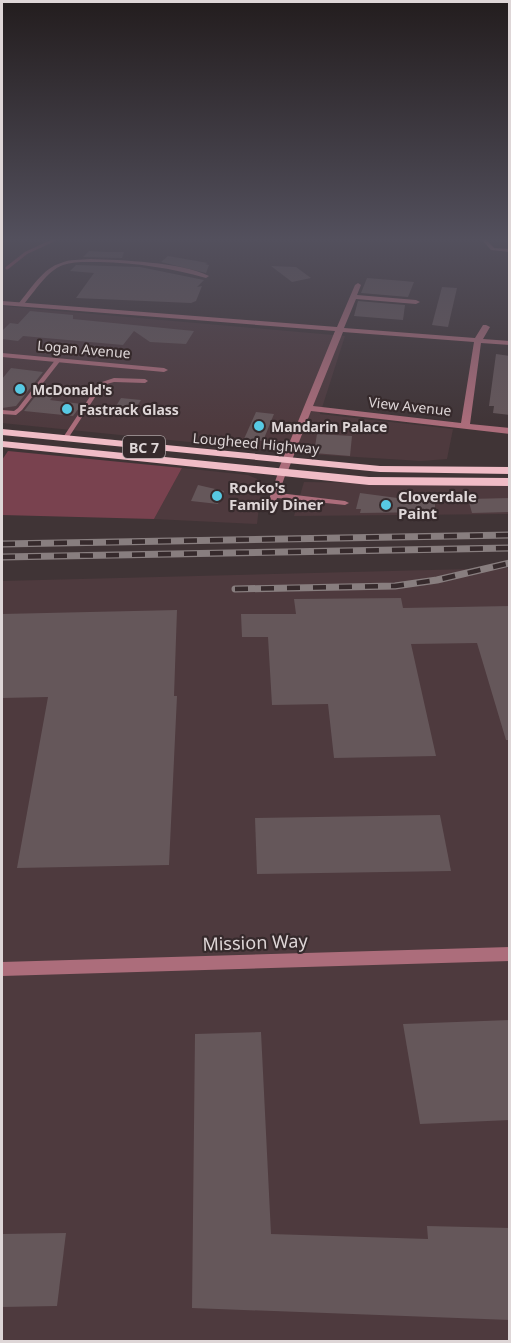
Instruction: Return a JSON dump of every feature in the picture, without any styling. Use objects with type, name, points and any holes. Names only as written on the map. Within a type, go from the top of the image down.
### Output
[{"type":"main road","name":"Lougheed Highway","points":[[2,432],[389,470],[510,471]]},
{"type":"main road","name":"Lougheed Highway","points":[[2,444],[282,473],[415,483],[510,482]]},
{"type":"street","points":[[2,303],[510,343]]},
{"type":"street","points":[[282,473],[338,328],[350,303]]},
{"type":"street","points":[[465,426],[478,340],[486,327]]},
{"type":"street","name":"Logan Avenue","points":[[2,355],[164,370]]},
{"type":"street","name":"View Avenue","points":[[308,408],[510,432]]},
{"type":"street","name":"Mission Way","points":[[2,969],[510,954]]},
{"type":"lane","points":[[2,412],[16,413],[58,360]]},
{"type":"lane","points":[[65,439],[100,384],[114,380],[145,381]]},
{"type":"lane","points":[[270,508],[282,473]]},
{"type":"lane","points":[[274,495],[345,503]]},
{"type":"shaded area","points":[[2,306],[345,336],[320,414],[453,429],[447,459],[421,461],[308,454],[2,423]]},
{"type":"shaded area","points":[[8,451],[182,468],[154,519],[2,515],[2,460]]},
{"type":"shaded area","points":[[182,468],[248,475],[262,481],[257,524],[154,519]]},
{"type":"shaded area","points":[[304,482],[509,485],[509,514],[294,516]]},
{"type":"shaded area","points":[[509,568],[509,1341],[2,1341],[2,581]]},
{"type":"building","points":[[358,303],[405,305],[403,320],[354,316]]},
{"type":"building","points":[[438,303],[454,303],[448,327],[432,325]]},
{"type":"building","points":[[30,311],[73,315],[73,319],[194,331],[186,344],[150,342],[134,331],[123,345],[23,336],[18,341],[2,339],[2,331],[10,323],[18,324]]},
{"type":"building","points":[[496,354],[510,356],[510,415],[493,413],[494,406],[489,406]]},
{"type":"building","name":"McDonald's","points":[[11,368],[43,372],[16,406],[2,408],[2,379]]},
{"type":"building","points":[[43,386],[60,388],[50,400],[82,404],[73,416],[24,411]]},
{"type":"building","points":[[121,398],[141,400],[131,416],[111,414]]},
{"type":"building","name":"Mandarin Palace","points":[[256,412],[274,414],[263,441],[244,439]]},
{"type":"building","points":[[317,434],[352,436],[350,456],[314,453]]},
{"type":"building","name":"Rocko's Family Diner","points":[[198,485],[224,491],[218,504],[191,501]]},
{"type":"building","name":"Cloverdale Paint","points":[[360,493],[435,503],[435,512],[360,513],[361,509],[356,509]]},
{"type":"building","points":[[510,498],[510,512],[472,513],[468,499]]},
{"type":"building","points":[[401,598],[403,608],[510,606],[510,740],[506,740],[477,643],[411,644],[436,756],[334,758],[328,704],[272,705],[268,637],[242,637],[241,614],[296,614],[294,599]]},
{"type":"building","points":[[177,610],[174,696],[177,696],[169,865],[17,868],[48,697],[2,698],[2,614]]},
{"type":"building","points":[[440,815],[451,871],[257,874],[255,818]]},
{"type":"building","points":[[510,1020],[510,1120],[420,1124],[403,1024]]},
{"type":"building","points":[[261,1032],[271,1234],[428,1239],[427,1226],[510,1228],[510,1320],[192,1308],[195,1034]]},
{"type":"building","points":[[66,1233],[57,1306],[2,1307],[2,1234]]},
{"type":"railway","points":[[2,544],[510,535]]},
{"type":"railway","points":[[2,557],[510,548]]},
{"type":"railway","points":[[235,589],[395,586],[437,580],[510,563]]},
{"type":"place","name":"McDonald's","points":[[20,389]]},
{"type":"place","name":"Fastrack Glass","points":[[67,409]]},
{"type":"place","name":"Mandarin Palace","points":[[259,426]]},
{"type":"place","name":"Rocko's Family Diner","points":[[217,496]]},
{"type":"place","name":"Cloverdale Paint","points":[[386,505]]}]
